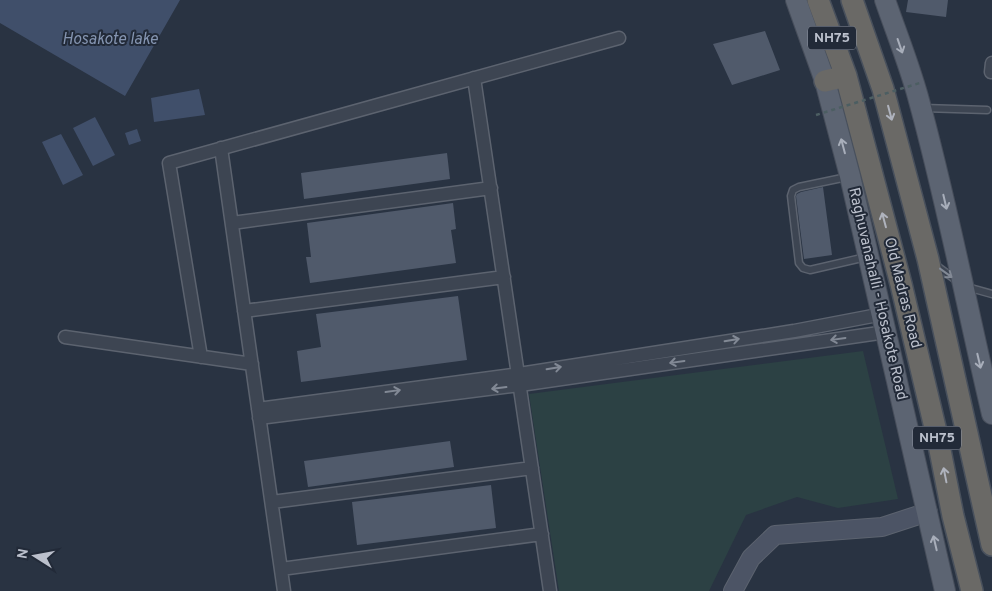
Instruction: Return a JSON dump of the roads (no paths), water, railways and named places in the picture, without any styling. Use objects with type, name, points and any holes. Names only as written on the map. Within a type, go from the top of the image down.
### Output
[{"type":"highway","name":"Old Madras Road","points":[[818,0],[846,76],[901,284],[938,440],[953,516],[972,591]]},
{"type":"highway","name":"NH75","points":[[852,0],[884,89],[928,259],[992,545]]},
{"type":"highway","points":[[825,81],[846,76]]},
{"type":"main road","name":"Raghuvanahalli - Hosakote Road","points":[[796,0],[825,81],[850,176],[945,591]]},
{"type":"main road","points":[[885,0],[920,107],[933,154],[992,414]]},
{"type":"main road","points":[[733,591],[751,558],[774,534],[882,527],[928,512]]},
{"type":"street","points":[[201,357],[169,163],[619,38]]},
{"type":"street","points":[[474,78],[550,591]]},
{"type":"street","points":[[221,148],[284,591]]},
{"type":"street","points":[[232,223],[491,188]]},
{"type":"street","points":[[244,311],[504,276]]},
{"type":"street","points":[[520,379],[794,330],[884,323]]},
{"type":"street","points":[[259,413],[520,379],[884,323]]},
{"type":"street","points":[[65,337],[252,364]]},
{"type":"street","points":[[272,502],[532,468]]},
{"type":"street","points":[[281,570],[542,534]]},
{"type":"lane","points":[[920,107],[987,110]]},
{"type":"lane","points":[[850,176],[793,190],[791,196],[799,264],[803,268],[810,270],[869,256]]},
{"type":"lane","points":[[928,259],[964,286],[992,294]]},
{"type":"water","name":"Hosakote lake","points":[[0,0],[180,0],[125,96],[0,23]]},
{"type":"water","points":[[199,89],[205,115],[154,122],[151,98]]},
{"type":"water","points":[[95,117],[115,155],[93,166],[73,128]]},
{"type":"water","points":[[137,129],[141,141],[129,145],[125,133]]},
{"type":"water","points":[[61,134],[83,175],[63,185],[42,142]]}]
